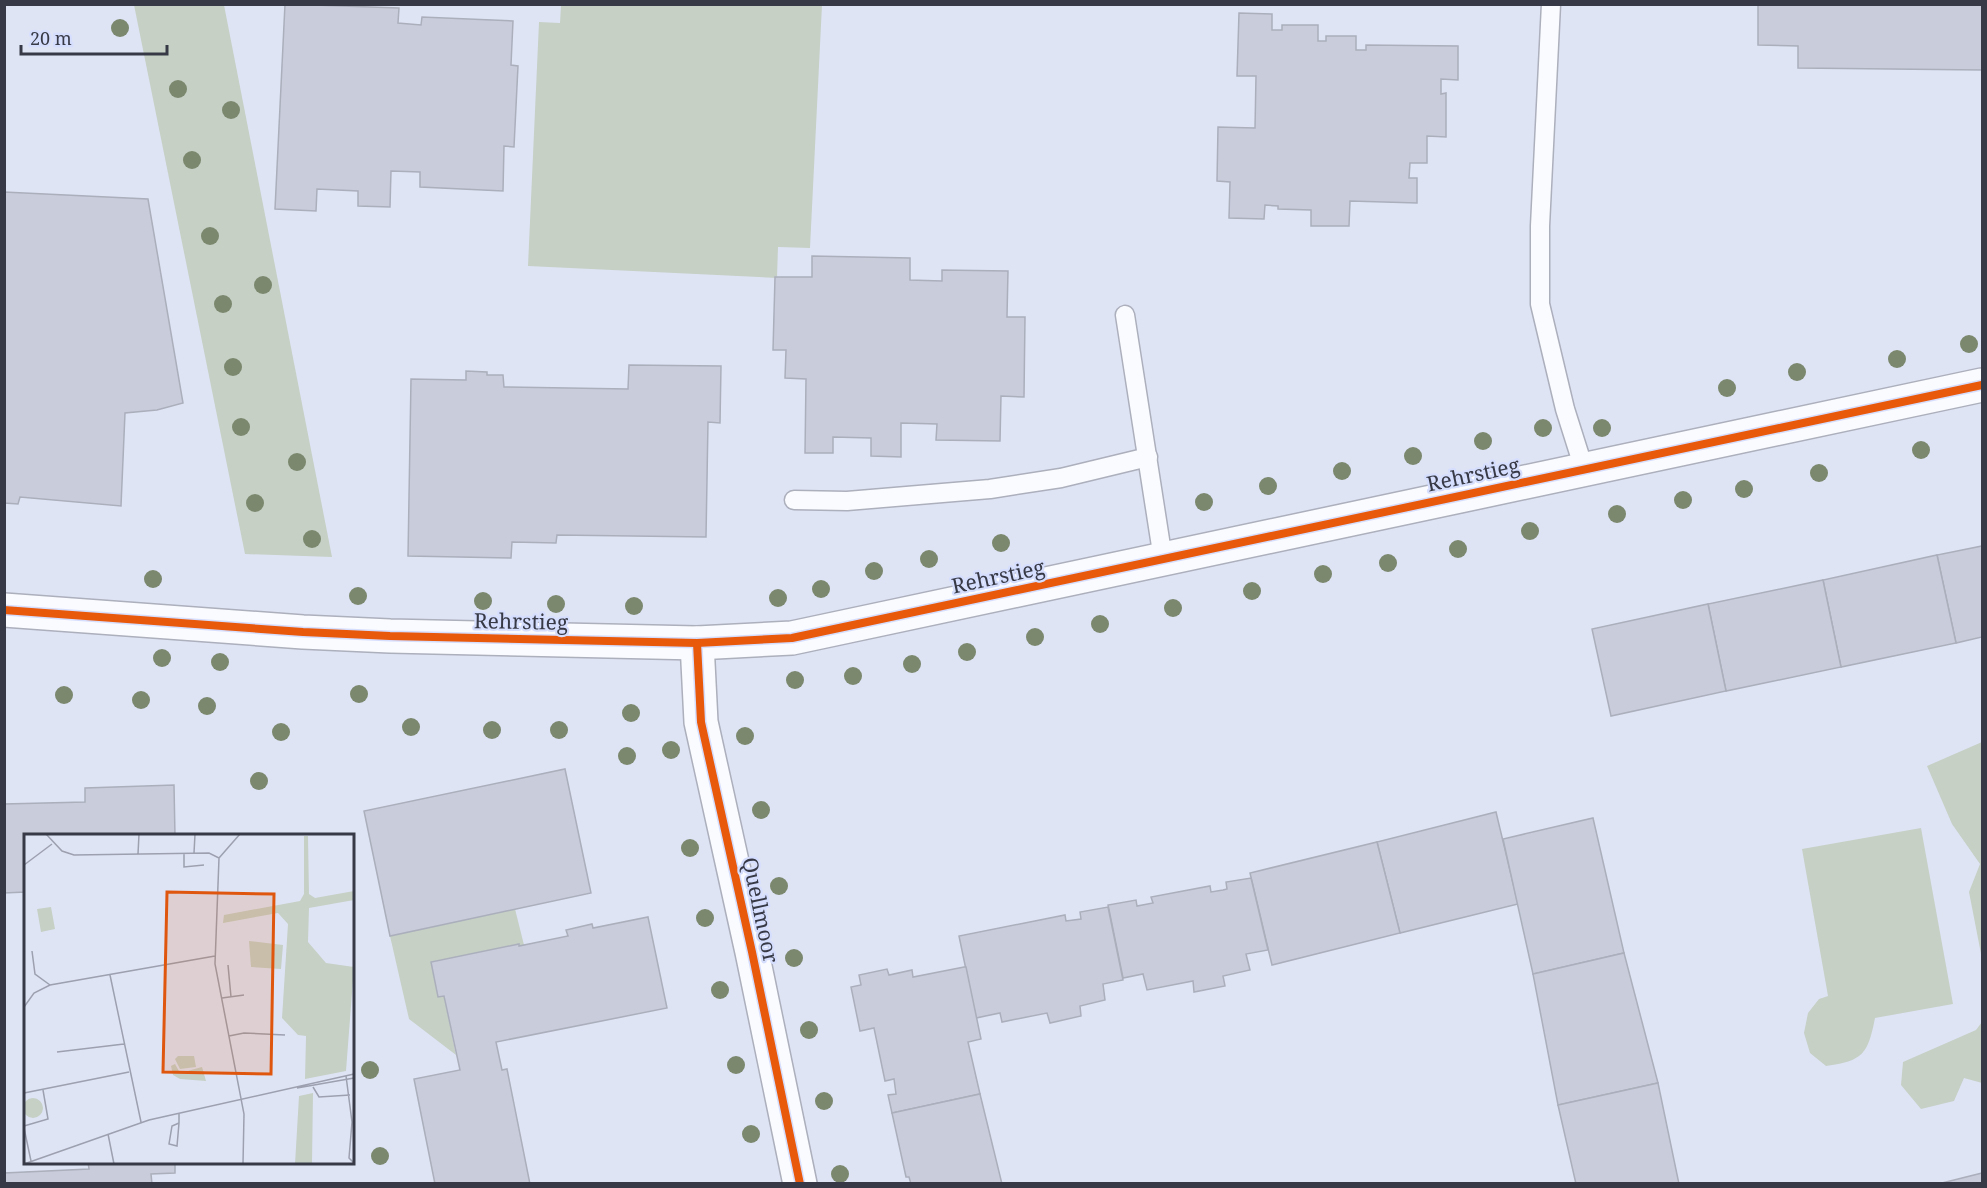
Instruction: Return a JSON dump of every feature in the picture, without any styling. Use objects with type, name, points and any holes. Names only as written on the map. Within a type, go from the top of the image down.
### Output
[{"type":"street","name":"Rehrstieg","points":[[4,610],[303,632],[698,643],[792,638],[1983,385]]},
{"type":"street","name":"Quellmoor","points":[[698,643],[701,722],[750,941],[800,1184]]},
{"type":"lane","points":[[1551,4],[1540,226],[1540,304],[1565,409],[1584,469]]},
{"type":"lane","points":[[1125,315],[1163,559]]},
{"type":"lane","points":[[794,500],[847,501],[990,489],[1061,478],[1148,457]]},
{"type":"shaded area","points":[[134,5],[224,5],[332,557],[245,554]]},
{"type":"shaded area","points":[[561,5],[822,5],[810,248],[778,247],[777,278],[528,266],[539,22],[560,23]]},
{"type":"shaded area","points":[[1982,742],[1982,959],[1969,892],[1980,864],[1952,824],[1927,766]]},
{"type":"shaded area","points":[[1921,828],[1953,1004],[1875,1018],[1870,1040],[1862,1054],[1848,1061],[1826,1066],[1810,1053],[1804,1033],[1808,1013],[1819,999],[1828,996],[1802,849]]},
{"type":"shaded area","points":[[515,909],[524,945],[519,946],[518,944],[431,962],[444,996],[456,1055],[409,1019],[390,936]]},
{"type":"shaded area","points":[[1982,1022],[1982,1083],[1964,1078],[1954,1101],[1921,1109],[1901,1085],[1903,1062],[1976,1030]]},
{"type":"building","points":[[285,4],[399,8],[398,23],[421,25],[422,17],[513,21],[511,65],[518,66],[514,147],[504,146],[503,191],[420,187],[420,172],[391,171],[390,207],[358,206],[358,191],[317,189],[316,211],[275,209]]},
{"type":"building","points":[[1758,4],[1982,4],[1982,70],[1798,68],[1798,46],[1758,45]]},
{"type":"building","points":[[1239,13],[1272,14],[1272,30],[1282,30],[1282,25],[1318,25],[1318,41],[1326,41],[1326,36],[1356,36],[1356,50],[1366,50],[1366,45],[1458,46],[1458,80],[1441,79],[1441,94],[1446,93],[1446,137],[1427,136],[1427,163],[1410,163],[1409,178],[1417,178],[1417,203],[1350,201],[1349,226],[1311,226],[1311,210],[1278,209],[1278,206],[1265,205],[1264,219],[1229,218],[1230,182],[1217,181],[1218,127],[1255,128],[1256,76],[1237,76]]},
{"type":"building","points":[[4,192],[148,199],[183,403],[157,410],[125,413],[121,506],[20,497],[18,504],[4,503]]},
{"type":"building","points":[[812,256],[910,258],[910,280],[942,281],[942,270],[1008,271],[1007,317],[1025,317],[1024,397],[1001,396],[1000,441],[936,440],[937,424],[901,423],[901,457],[871,456],[871,438],[833,437],[833,453],[805,453],[806,379],[785,378],[786,350],[773,350],[775,277],[812,277]]},
{"type":"building","points":[[629,365],[721,366],[720,423],[708,422],[706,537],[557,535],[556,543],[512,542],[511,558],[408,556],[411,379],[466,380],[466,371],[503,375],[504,387],[628,389]]},
{"type":"building","points":[[1982,546],[1982,637],[1956,643],[1937,555]]},
{"type":"building","points":[[1937,555],[1956,643],[1841,667],[1823,580]]},
{"type":"building","points":[[1823,580],[1841,667],[1726,691],[1708,604]]},
{"type":"building","points":[[1708,604],[1726,691],[1611,716],[1592,629]]},
{"type":"building","points":[[565,769],[591,893],[390,936],[364,811]]},
{"type":"building","points":[[174,785],[175,834],[24,834],[24,892],[4,893],[4,804],[85,802],[85,788]]},
{"type":"building","points":[[1496,812],[1518,904],[1400,933],[1377,842]]},
{"type":"building","points":[[1593,818],[1624,953],[1533,974],[1503,839]]},
{"type":"building","points":[[1377,842],[1400,933],[1272,965],[1250,873]]},
{"type":"building","points":[[1251,878],[1268,950],[1246,954],[1250,970],[1223,976],[1225,986],[1194,992],[1193,981],[1147,990],[1143,974],[1123,978],[1108,905],[1136,900],[1137,906],[1153,903],[1151,897],[1210,886],[1211,892],[1223,890],[1227,889],[1226,882]]},
{"type":"building","points":[[1108,907],[1123,980],[1103,984],[1105,1000],[1080,1006],[1081,1016],[1050,1023],[1047,1013],[1002,1022],[1000,1013],[976,1018],[959,936],[1065,915],[1066,921],[1081,919],[1080,912]]},
{"type":"building","points":[[648,917],[667,1008],[496,1042],[502,1070],[507,1069],[530,1184],[435,1184],[414,1079],[460,1070],[444,996],[438,997],[431,962],[568,936],[566,930],[592,924],[593,928]]},
{"type":"building","points":[[1624,953],[1658,1083],[1558,1105],[1533,974]]},
{"type":"building","points":[[966,967],[981,1039],[968,1042],[980,1094],[892,1113],[888,1095],[896,1094],[894,1079],[885,1081],[874,1028],[860,1031],[851,987],[861,985],[859,975],[887,969],[889,975],[912,970],[913,977]]},
{"type":"building","points":[[1658,1083],[1679,1184],[1576,1184],[1558,1105]]},
{"type":"building","points":[[980,1094],[1002,1184],[911,1184],[909,1177],[906,1177],[892,1113]]},
{"type":"building","points":[[88,1164],[175,1164],[175,1173],[151,1174],[152,1184],[4,1184],[4,1173],[89,1169]]},
{"type":"building","points":[[1982,1173],[1982,1184],[1938,1184]]},
{"type":"cycle path","points":[[4,610],[303,632],[390,636],[697,643],[792,638],[1982,385]]},
{"type":"cycle path","points":[[697,643],[701,722],[800,1184]]}]
